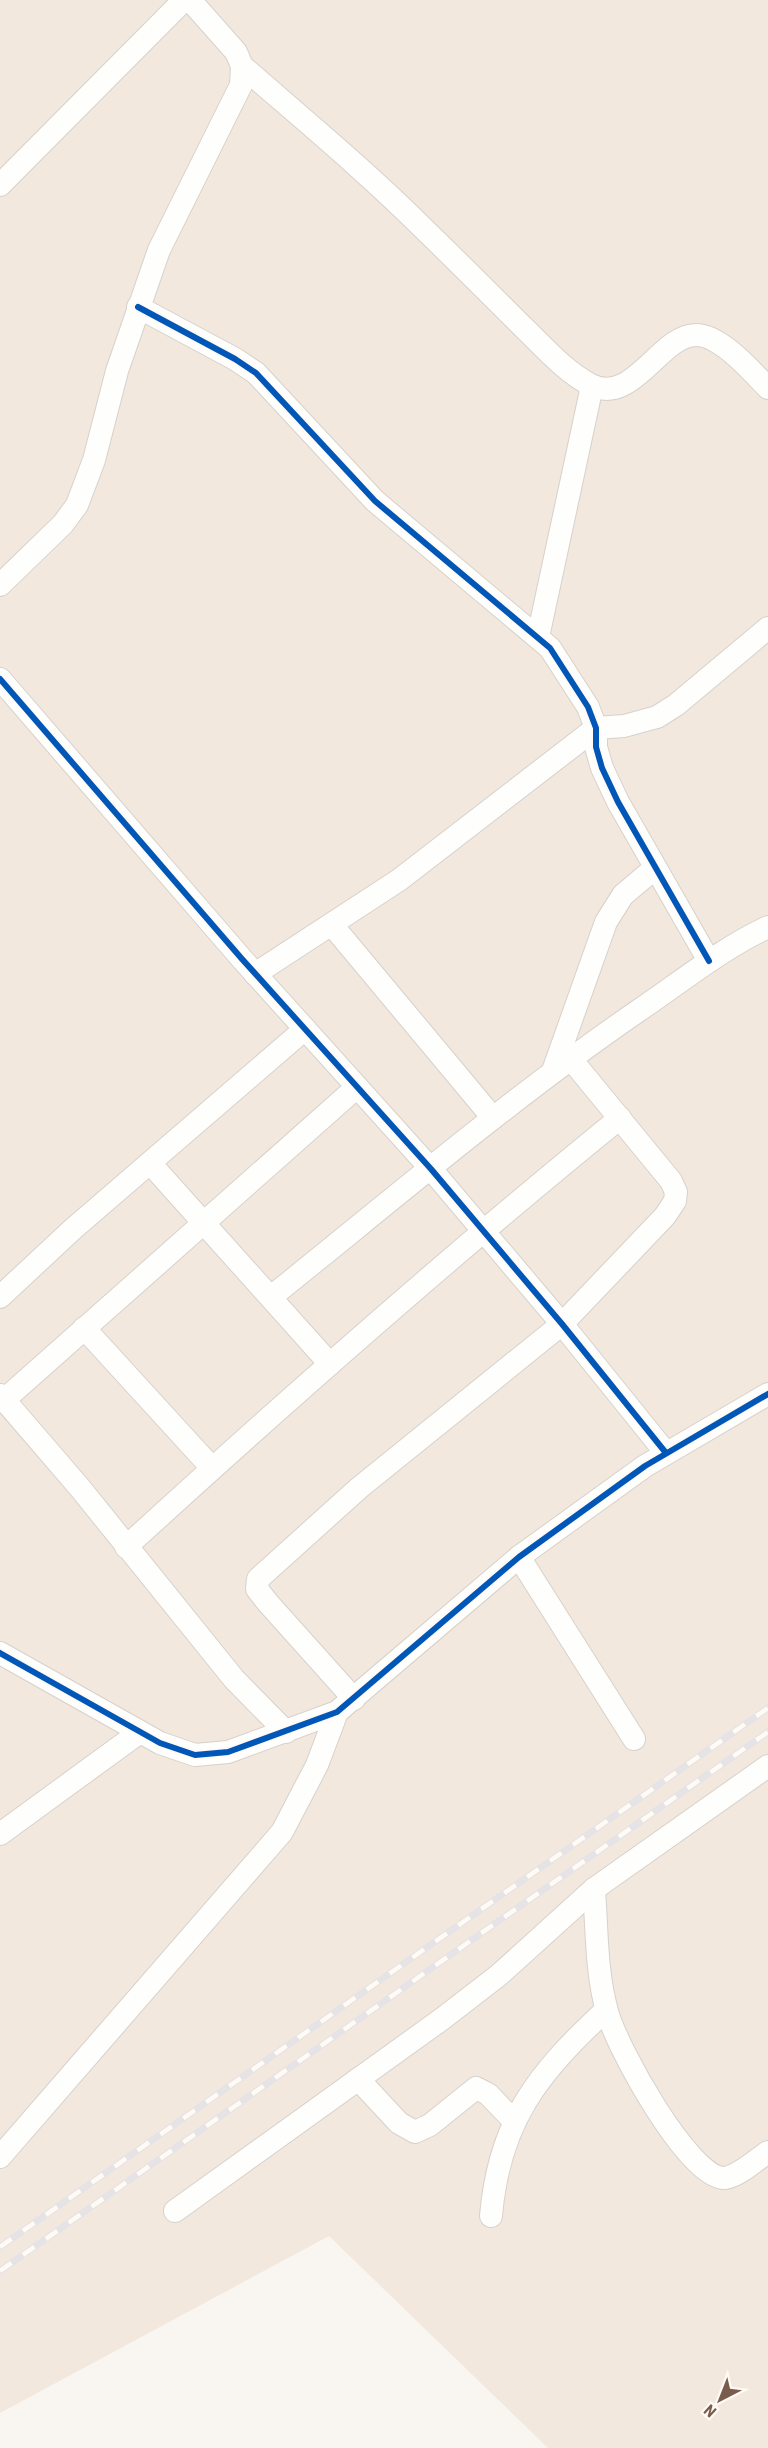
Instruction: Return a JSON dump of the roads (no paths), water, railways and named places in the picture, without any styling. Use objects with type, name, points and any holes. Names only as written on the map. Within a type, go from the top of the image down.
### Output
[{"type":"street","points":[[0,185],[184,0]]},
{"type":"street","points":[[190,0],[222,34],[236,52],[242,66],[384,189],[555,358],[592,386],[607,389],[623,386],[681,339],[697,335],[712,339],[736,356],[768,388]]},
{"type":"street","points":[[0,585],[63,524],[77,505],[94,460],[117,372],[159,250],[233,105],[241,85],[242,66]]},
{"type":"street","points":[[138,307],[256,373],[375,501],[441,559],[538,637],[566,669],[588,706],[596,728],[596,747],[602,768],[655,868],[710,961]]},
{"type":"street","points":[[538,637],[592,386]]},
{"type":"street","points":[[255,974],[424,862],[596,728],[624,726],[657,717],[768,628]]},
{"type":"street","points":[[0,679],[255,974],[431,1169],[562,1324],[666,1453]]},
{"type":"street","points":[[562,1064],[606,922],[623,895],[655,868]]},
{"type":"street","points":[[332,925],[493,1118]]},
{"type":"street","points":[[271,1297],[562,1064],[710,961],[768,927]]},
{"type":"street","points":[[0,1297],[305,1029]]},
{"type":"street","points":[[346,1706],[257,1588],[258,1579],[359,1488],[562,1324],[656,1227],[675,1201],[676,1192],[671,1181],[620,1118],[562,1064]]},
{"type":"street","points":[[286,1732],[234,1679],[80,1488],[2,1398],[84,1329],[357,1087]]},
{"type":"street","points":[[126,1547],[212,1468],[482,1230],[620,1118]]},
{"type":"street","points":[[150,1163],[330,1364]]},
{"type":"street","points":[[84,1329],[212,1468]]},
{"type":"street","points":[[0,1653],[160,1743],[195,1755],[228,1752],[286,1732],[346,1706],[519,1557],[666,1453],[768,1394]]},
{"type":"street","points":[[519,1557],[634,1739]]},
{"type":"street","points":[[0,2157],[282,1832],[346,1706]]},
{"type":"street","points":[[0,1834],[140,1731]]},
{"type":"street","points":[[175,2211],[492,1980],[594,1889],[768,1766]]},
{"type":"street","points":[[594,1889],[599,1968],[606,2010],[612,2031],[644,2089],[684,2148],[702,2168],[713,2175],[727,2178],[768,2152]]},
{"type":"street","points":[[491,2216],[499,2161],[514,2121],[527,2097],[548,2070],[606,2010]]},
{"type":"street","points":[[358,2079],[399,2123],[411,2131],[418,2131],[430,2125],[476,2088],[488,2094],[514,2121]]},
{"type":"railway","points":[[0,2247],[768,1708]]},
{"type":"railway","points":[[0,2271],[768,1732]]}]
